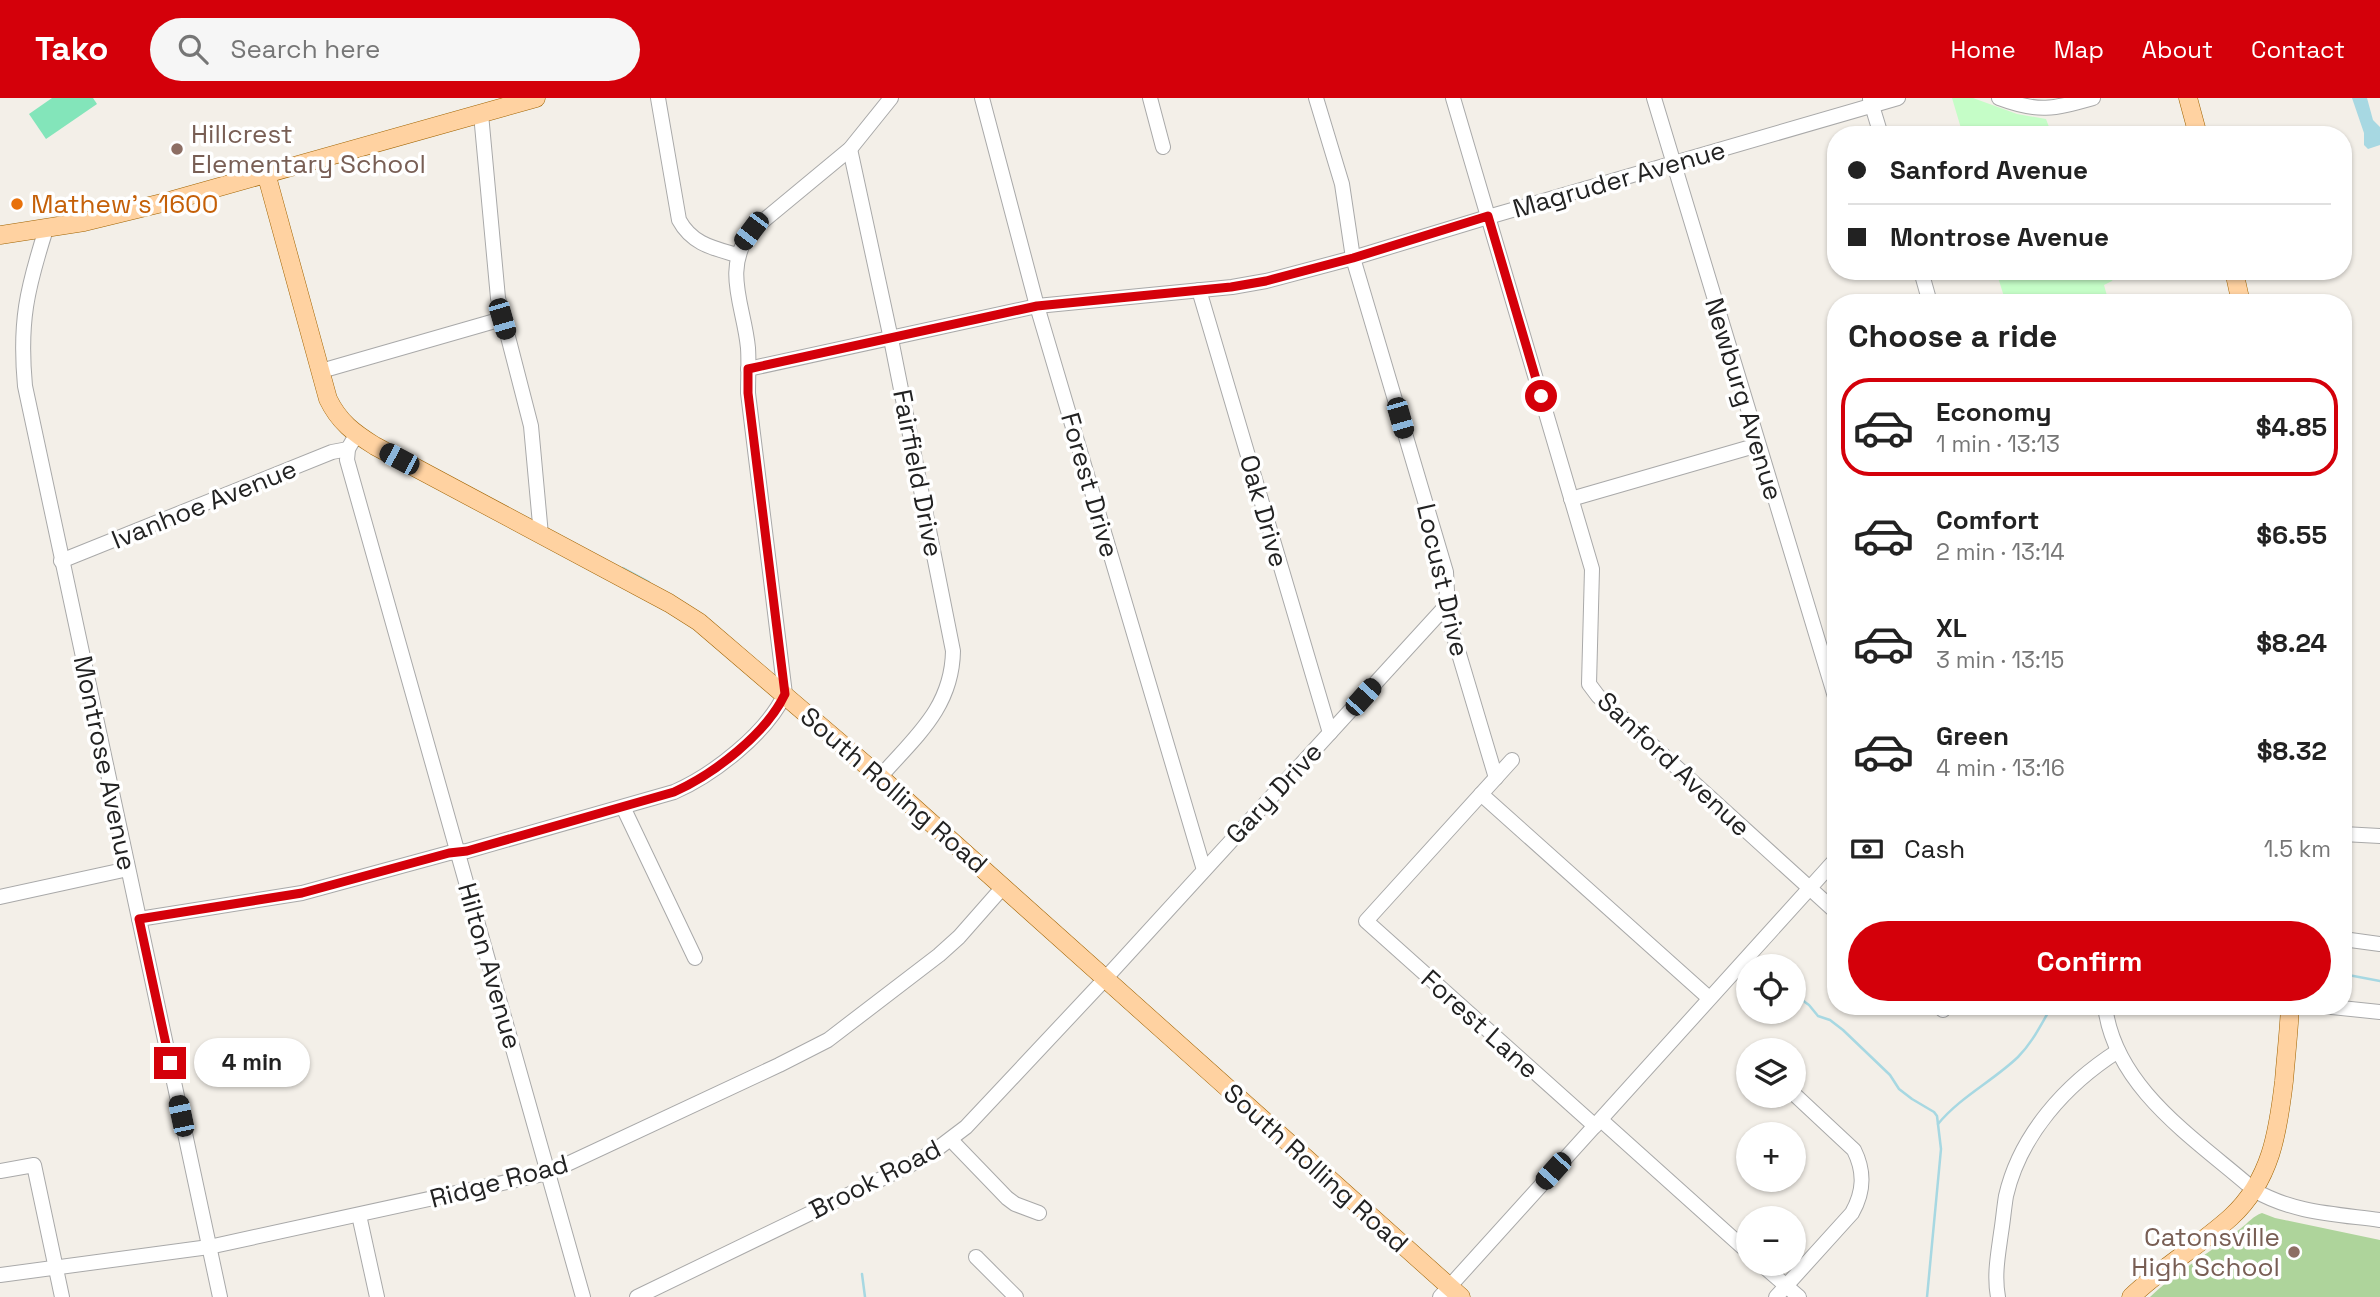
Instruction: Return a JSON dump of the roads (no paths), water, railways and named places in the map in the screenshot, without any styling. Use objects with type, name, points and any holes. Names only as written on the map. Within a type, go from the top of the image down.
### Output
[{"type":"main road","points":[[0,235],[46,229],[166,202],[537,98]]},
{"type":"main road","points":[[2188,98],[2196,126]]},
{"type":"main road","name":"South Rolling Road","points":[[267,173],[328,399],[352,442],[541,535],[683,611],[717,636],[1003,887],[1450,1293]]},
{"type":"main road","points":[[2131,1297],[2155,1274],[2229,1219],[2254,1190],[2269,1160],[2276,1133],[2290,1015]]},
{"type":"street","points":[[658,98],[679,220],[692,238],[737,255]]},
{"type":"street","points":[[139,919],[302,893],[623,807],[674,792],[706,775],[743,746],[780,704],[785,694],[748,393],[744,319],[734,270],[737,255],[742,242],[763,219],[850,149],[891,98]]},
{"type":"street","name":"Forest Drive","points":[[982,98],[1037,306],[1204,870]]},
{"type":"street","points":[[1150,98],[1163,147]]},
{"type":"street","name":"Locust Drive","points":[[1316,98],[1342,184],[1353,258],[1446,572],[1447,592],[1444,607],[1496,778]]},
{"type":"street","name":"Sanford Avenue","points":[[1453,98],[1592,569],[1588,677],[1593,690],[1827,903]]},
{"type":"street","name":"Newburg Avenue","points":[[1654,98],[1827,671]]},
{"type":"street","name":"Magruder Avenue","points":[[748,369],[1037,306],[1266,281],[1353,258],[1871,102],[1898,98]]},
{"type":"street","points":[[1999,98],[2025,107],[2042,109],[2093,98]]},
{"type":"street","points":[[1871,102],[1878,126]]},
{"type":"street","points":[[481,114],[498,298],[531,426],[541,535]]},
{"type":"street","name":"Fairfield Drive","points":[[850,149],[950,633],[952,668],[941,704],[880,777]]},
{"type":"street","name":"Montrose Avenue","points":[[46,229],[24,306],[22,358],[61,561],[220,1297]]},
{"type":"street","name":"Oak Drive","points":[[1199,290],[1330,733]]},
{"type":"street","points":[[320,371],[502,319]]},
{"type":"street","name":"Ivanhoe Avenue","points":[[61,561],[352,442]]},
{"type":"street","name":"Hilton Avenue","points":[[352,442],[347,460],[583,1297]]},
{"type":"street","points":[[1572,499],[1758,445]]},
{"type":"street","name":"Gary Drive","points":[[1104,980],[1444,607]]},
{"type":"street","points":[[1511,761],[1481,794],[1709,998]]},
{"type":"street","name":"Forest Lane","points":[[1481,794],[1366,922],[1736,1242]]},
{"type":"street","points":[[623,807],[695,958]]},
{"type":"street","points":[[2352,834],[2380,836]]},
{"type":"street","points":[[0,897],[128,869]]},
{"type":"street","points":[[1450,1293],[1709,998],[1827,869]]},
{"type":"street","name":"Ridge Road","points":[[0,1275],[209,1247],[548,1173],[828,1040],[939,955],[959,937],[1003,887]]},
{"type":"street","points":[[2352,940],[2380,944]]},
{"type":"street","name":"Brook Road","points":[[636,1297],[910,1165],[951,1140],[1104,980]]},
{"type":"street","points":[[2352,1009],[2380,1012]]},
{"type":"street","points":[[2107,1015],[2118,1051],[2141,1089],[2254,1190],[2269,1199],[2302,1210],[2380,1220]]},
{"type":"street","points":[[1998,1297],[1995,1282],[2006,1197],[2020,1157],[2045,1118],[2078,1080],[2118,1051]]},
{"type":"street","points":[[1781,1291],[1852,1213],[1862,1188],[1861,1168],[1854,1150],[1806,1105]]},
{"type":"street","points":[[951,1140],[1007,1198],[1039,1213]]},
{"type":"street","points":[[0,1171],[34,1165],[62,1297]]},
{"type":"street","points":[[359,1215],[377,1297]]},
{"type":"street","points":[[976,1257],[1017,1297]]},
{"type":"street","points":[[1770,1276],[1781,1291],[1799,1297]]},
{"type":"water","points":[[2352,98],[2367,98],[2373,120],[2380,127],[2380,145],[2368,149],[2364,145],[2364,133]]},
{"type":"waterway","points":[[623,568],[649,582]]},
{"type":"waterway","points":[[2352,976],[2380,981]]},
{"type":"waterway","points":[[1806,1003],[1818,1016],[1830,1020],[1843,1030],[1890,1075],[1899,1089],[1937,1116],[1941,1149],[1927,1297]]},
{"type":"waterway","points":[[1938,1124],[1956,1106],[2018,1057],[2047,1015]]},
{"type":"waterway","points":[[862,1274],[865,1297]]},
{"type":"place","name":"Hillcrest Elementary School","points":[[177,149]]},
{"type":"place","name":"Mathew's 1600","points":[[17,204]]},
{"type":"place","name":"Catonsville High School","points":[[2294,1252]]}]
